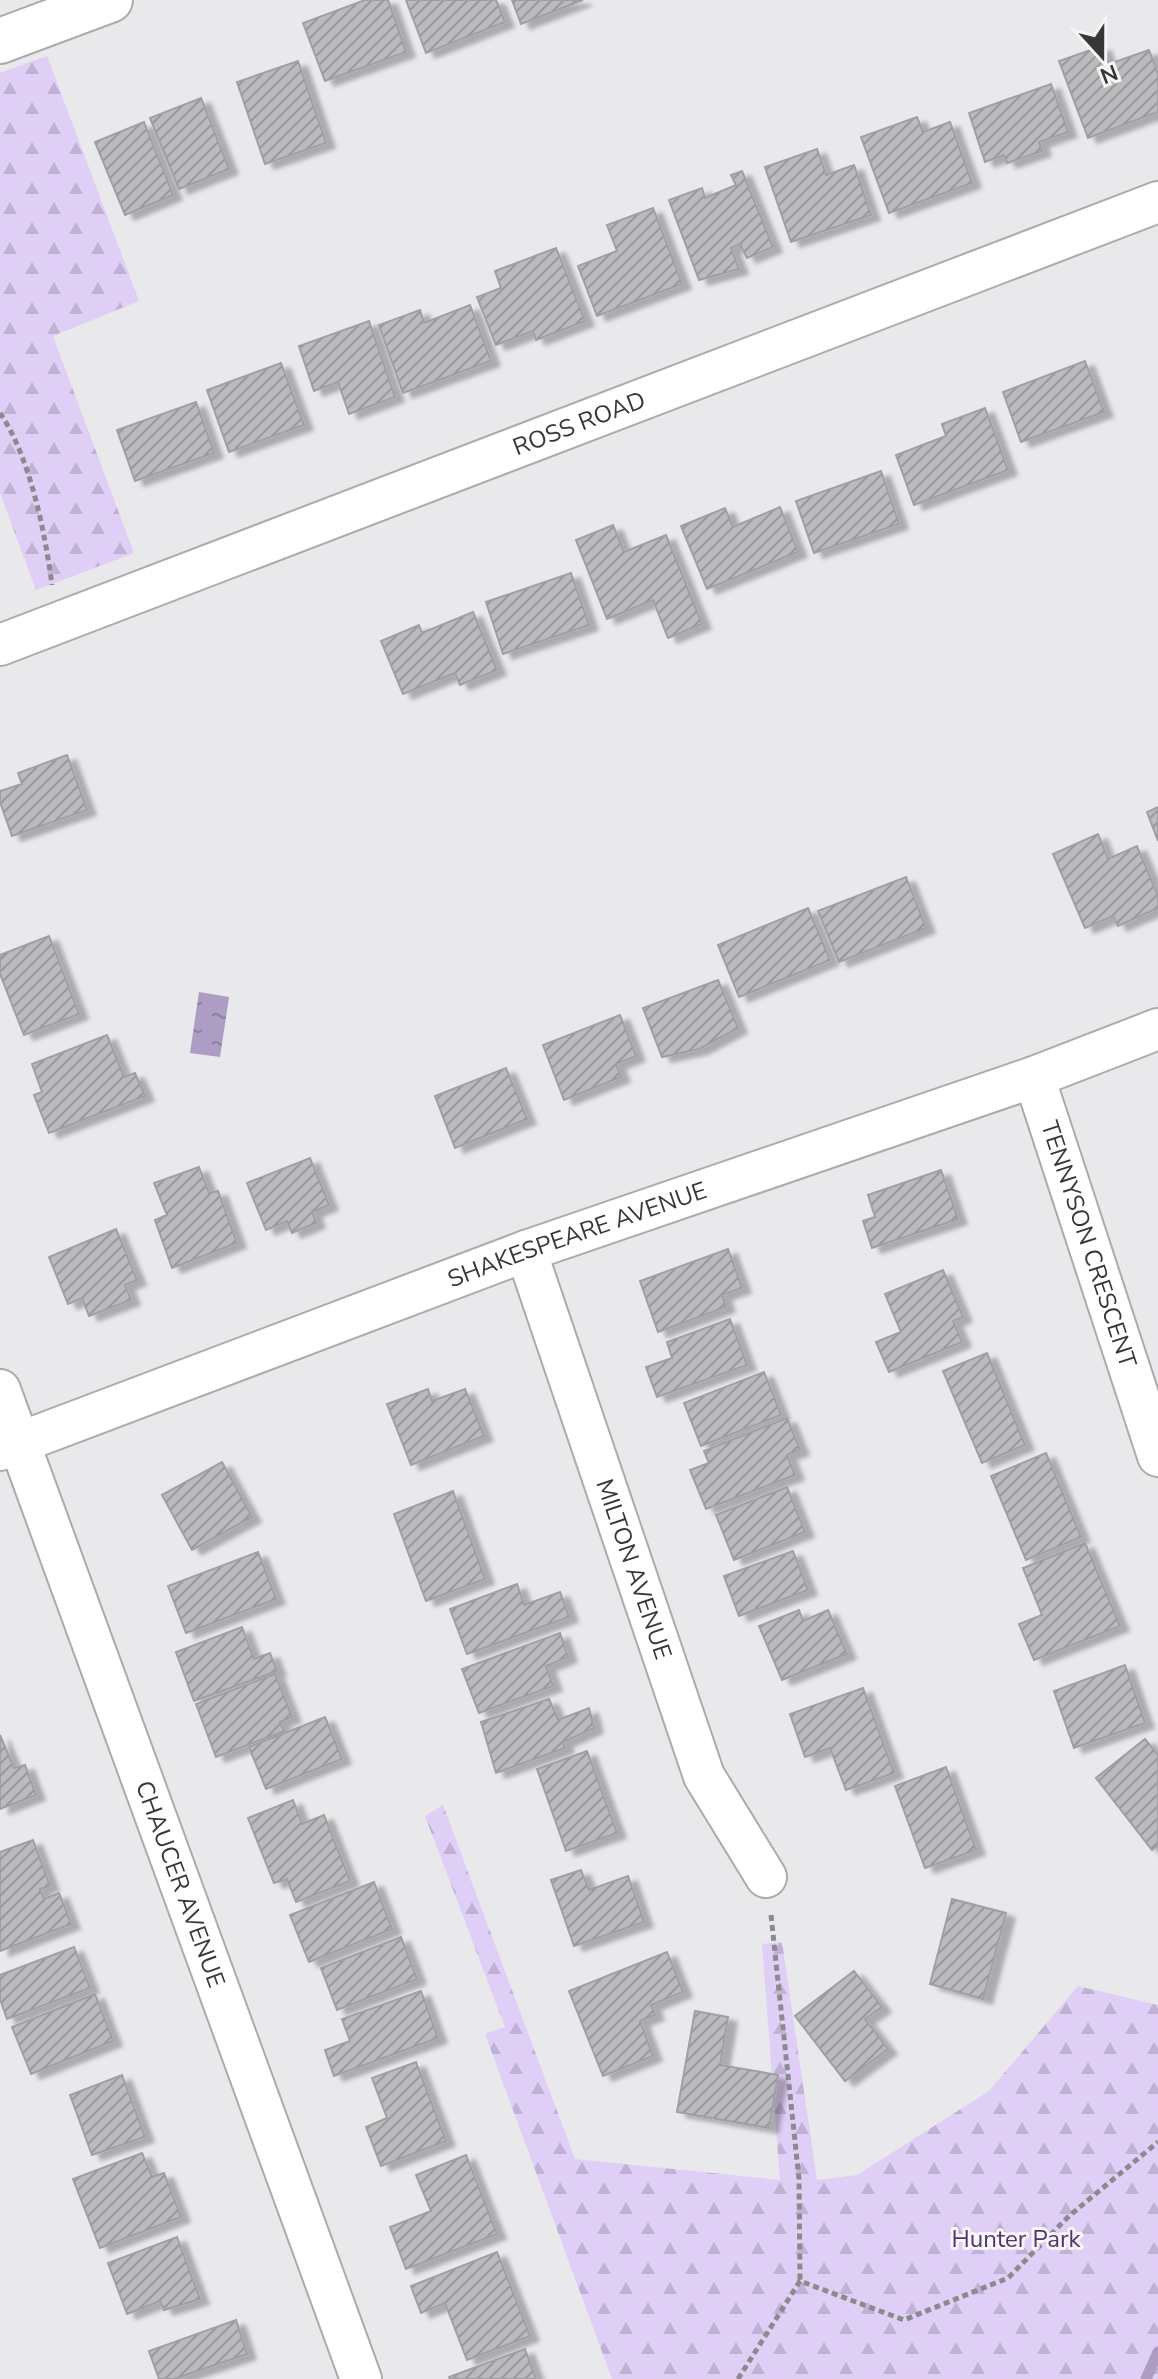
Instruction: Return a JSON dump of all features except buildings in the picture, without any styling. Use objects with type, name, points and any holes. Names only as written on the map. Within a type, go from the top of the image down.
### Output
[{"type":"main road","points":[[0,41],[110,0]]},
{"type":"street","name":"ROSS ROAD","points":[[0,645],[1158,202]]},
{"type":"street","name":"SHAKESPEARE AVENUE","points":[[10,1446],[526,1251],[1034,1077],[1158,1029]]},
{"type":"street","name":"TENNYSON CRESCENT","points":[[1034,1077],[1158,1456]]},
{"type":"street","name":"MILTON AVENUE","points":[[526,1251],[704,1776],[766,1877]]},
{"type":"street","name":"CHAUCER AVENUE","points":[[0,1390],[10,1446],[361,2379]]},
{"type":"path","points":[[0,413],[15,435],[46,541],[57,622]]},
{"type":"path","points":[[738,2379],[800,2281],[799,2179],[766,1877]]},
{"type":"path","points":[[800,2281],[904,2320],[1008,2278],[1069,2216],[1158,2142]]},
{"type":"green space","points":[[47,56],[139,301],[53,336],[134,553],[36,590],[0,493],[0,73]]},
{"type":"green space","name":"Hunter Park","points":[[443,1805],[575,2159],[780,2180],[762,1944],[782,1942],[817,2180],[857,2175],[989,2091],[1078,1986],[1158,2005],[1158,2379],[612,2379],[485,2034],[505,2027],[425,1816]]},
{"type":"water","points":[[199,992],[229,997],[220,1057],[190,1053]]},
{"type":"waterway","points":[[1146,2379],[1158,2352]]}]
